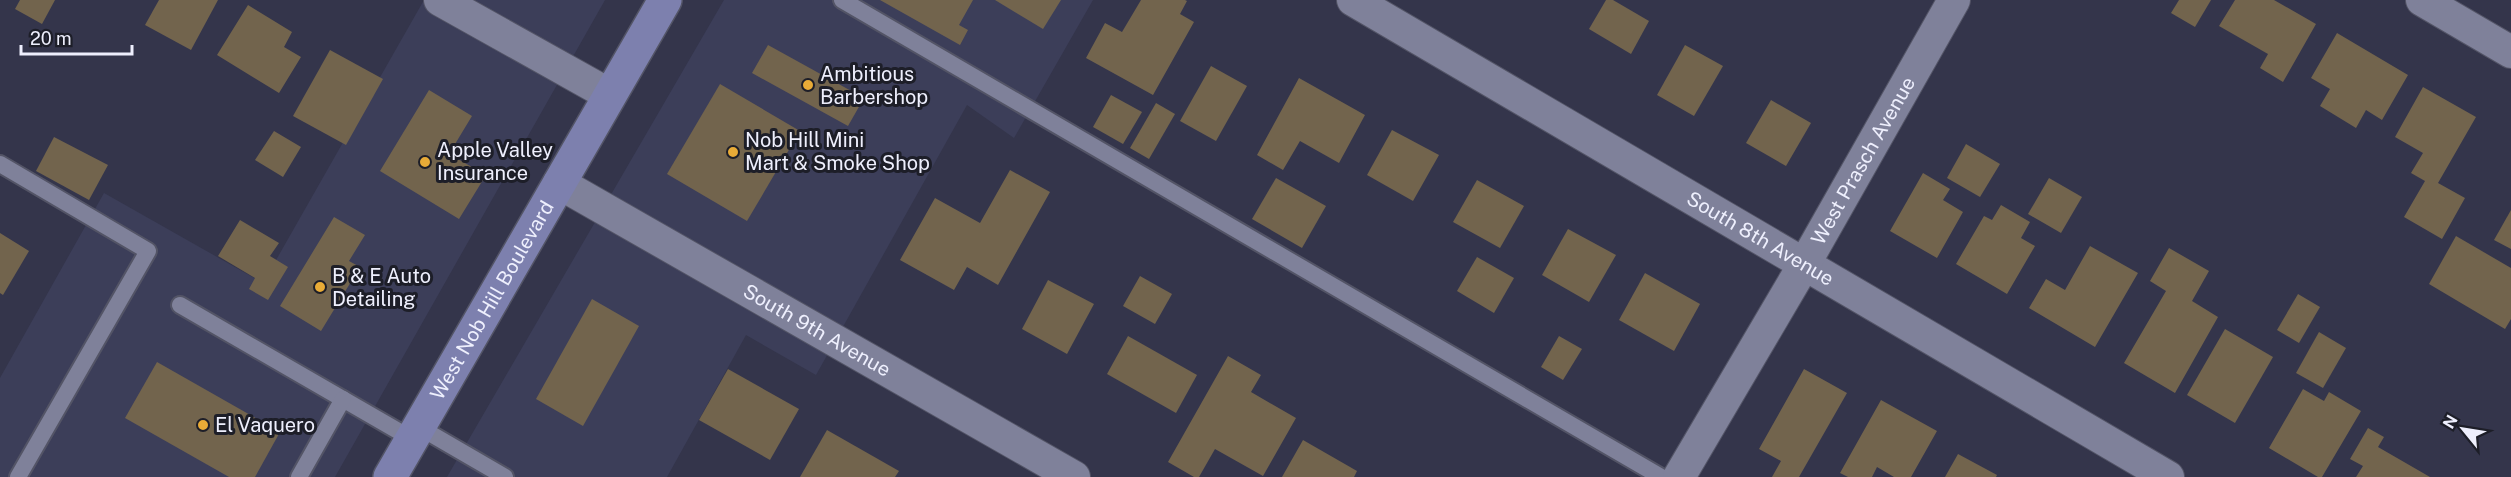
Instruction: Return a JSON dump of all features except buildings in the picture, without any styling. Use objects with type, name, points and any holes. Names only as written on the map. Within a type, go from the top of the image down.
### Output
[{"type":"main road","name":"West Nob Hill Boulevard","points":[[390,477],[665,0]]},
{"type":"street","points":[[440,0],[610,95]]},
{"type":"street","name":"South 8th Avenue","points":[[1353,0],[2168,477]]},
{"type":"street","name":"West Prasch Avenue","points":[[1679,477],[1805,263],[1954,0]]},
{"type":"street","points":[[2422,0],[2511,52]]},
{"type":"street","name":"South 9th Avenue","points":[[560,183],[1074,477]]},
{"type":"lane","points":[[842,0],[1661,477]]},
{"type":"lane","points":[[0,164],[148,251],[18,477]]},
{"type":"lane","points":[[180,305],[343,399],[505,477]]},
{"type":"lane","points":[[299,477],[343,399]]},
{"type":"shaded area","points":[[424,0],[605,0],[335,477],[0,477],[0,378],[104,193],[263,283]]},
{"type":"shaded area","points":[[724,0],[1093,0],[1014,138],[967,105],[816,375],[746,335],[667,477],[447,477]]},
{"type":"place","name":"Ambitious Barbershop","points":[[808,85]]},
{"type":"place","name":"Nob Hill Mini Mart & Smoke Shop","points":[[733,152]]},
{"type":"place","name":"Apple Valley Insurance","points":[[425,162]]},
{"type":"place","name":"B & E Auto Detailing","points":[[320,287]]},
{"type":"place","name":"El Vaquero","points":[[203,425]]}]
